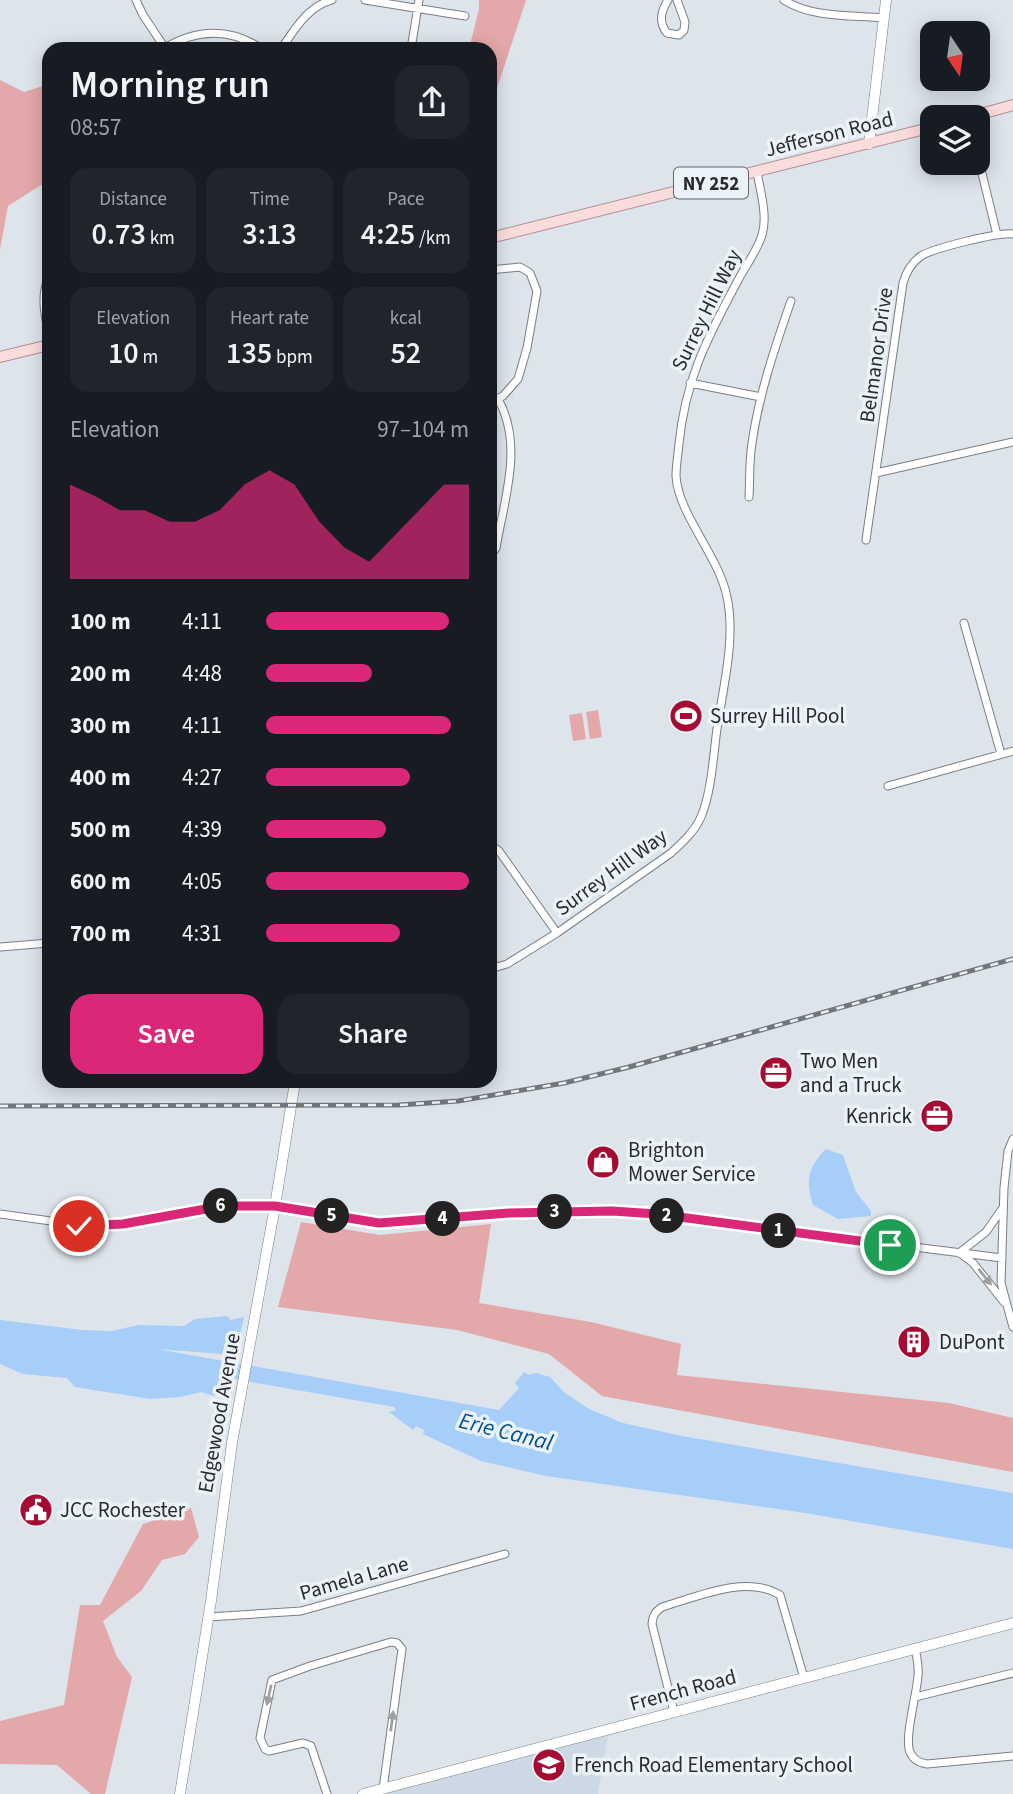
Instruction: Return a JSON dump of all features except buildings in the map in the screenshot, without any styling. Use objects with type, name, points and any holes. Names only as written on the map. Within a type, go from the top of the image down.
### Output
[{"type":"main road","points":[[990,111],[1013,105]]},
{"type":"main road","name":"Jefferson Road","points":[[497,236],[920,130]]},
{"type":"main road","points":[[0,357],[42,347]]},
{"type":"street","points":[[136,0],[160,42]]},
{"type":"street","points":[[286,42],[309,12],[329,0]]},
{"type":"street","points":[[365,0],[419,4],[465,16]]},
{"type":"street","points":[[668,0],[661,22],[663,28],[672,35],[679,35],[684,30],[685,22],[677,0]]},
{"type":"street","points":[[784,0],[796,7],[814,11],[883,18]]},
{"type":"street","points":[[869,144],[886,0]]},
{"type":"street","points":[[412,42],[419,4]]},
{"type":"street","points":[[177,42],[187,37],[214,32],[237,36],[249,42]]},
{"type":"street","name":"Surrey Hill Way","points":[[497,967],[507,964],[557,933],[671,853],[685,840],[701,818],[711,775],[730,633],[728,598],[718,569],[689,515],[677,481],[682,418],[690,383],[708,337],[763,233],[763,210],[757,172]]},
{"type":"street","points":[[982,175],[997,235]]},
{"type":"street","name":"Belmanor Drive","points":[[866,540],[907,271],[914,262],[929,252],[997,235],[1013,234]]},
{"type":"street","points":[[497,269],[520,267],[530,273],[537,289],[522,370],[510,390],[497,399]]},
{"type":"street","points":[[749,497],[752,444],[761,397],[791,301]]},
{"type":"street","points":[[690,383],[761,397]]},
{"type":"street","points":[[497,406],[510,426],[512,452],[497,542]]},
{"type":"street","points":[[876,473],[1013,442]]},
{"type":"street","points":[[964,623],[1001,754]]},
{"type":"street","points":[[888,786],[1013,751]]},
{"type":"street","points":[[497,849],[557,933]]},
{"type":"street","points":[[0,947],[42,944]]},
{"type":"street","name":"Edgewood Avenue","points":[[180,1794],[238,1408],[294,1088]]},
{"type":"street","points":[[1013,1139],[1008,1150],[1001,1283],[1013,1327]]},
{"type":"street","points":[[0,1214],[94,1227],[222,1206],[275,1206],[379,1223],[509,1213],[612,1211],[657,1214],[1002,1258]]},
{"type":"street","points":[[959,1253],[986,1232],[1004,1206]]},
{"type":"street","points":[[959,1253],[973,1263],[1007,1305]]},
{"type":"street","name":"Pamela Lane","points":[[208,1618],[300,1611],[505,1554]]},
{"type":"street","points":[[674,1712],[652,1624],[653,1617],[662,1607],[732,1588],[748,1587],[780,1595],[804,1678]]},
{"type":"street","name":"French Road","points":[[363,1794],[1013,1623]]},
{"type":"street","points":[[327,1794],[311,1746],[303,1744],[269,1751],[262,1746],[260,1738],[272,1680],[391,1642],[397,1643],[402,1649],[383,1789]]},
{"type":"street","points":[[915,1648],[918,1669],[908,1742],[910,1753],[920,1763],[1013,1755]]},
{"type":"street","points":[[915,1697],[1013,1673]]},
{"type":"shaded area","points":[[479,0],[526,0],[497,89],[497,42],[471,42]]},
{"type":"shaded area","points":[[0,80],[24,92],[42,86],[42,184],[8,206],[0,249]]},
{"type":"shaded area","points":[[598,710],[602,737],[590,739],[586,712]]},
{"type":"shaded area","points":[[582,713],[586,739],[573,741],[569,715]]},
{"type":"shaded area","points":[[301,1222],[380,1235],[491,1224],[479,1303],[591,1322],[681,1344],[677,1375],[949,1403],[1013,1418],[1013,1472],[602,1396],[549,1354],[457,1330],[278,1307]]},
{"type":"shaded area","points":[[191,1508],[199,1537],[185,1554],[162,1560],[141,1591],[103,1621],[117,1657],[132,1677],[105,1794],[91,1794],[57,1765],[0,1764],[0,1721],[64,1705],[80,1605],[100,1605],[143,1524]]},
{"type":"shaded area","name":"French Road Elementary School","points":[[608,1735],[598,1794],[383,1794]]},
{"type":"water","points":[[826,1149],[843,1155],[856,1192],[871,1211],[871,1216],[838,1219],[813,1205],[809,1189],[810,1175],[815,1162]]},
{"type":"water","name":"Erie Canal","points":[[227,1316],[231,1320],[244,1317],[240,1335],[233,1334],[227,1339],[222,1354],[157,1349],[499,1410],[519,1388],[515,1383],[524,1372],[529,1375],[536,1373],[550,1377],[565,1393],[589,1409],[623,1423],[682,1436],[1013,1493],[1013,1549],[799,1512],[546,1476],[481,1461],[423,1434],[424,1430],[416,1426],[413,1430],[389,1412],[396,1410],[394,1407],[229,1378],[220,1384],[214,1396],[201,1392],[181,1397],[150,1399],[75,1387],[67,1378],[23,1374],[0,1364],[0,1320],[111,1331],[139,1325],[184,1326],[195,1319]]},
{"type":"railway","points":[[0,1106],[399,1105],[458,1101],[564,1083],[629,1067],[1013,959]]},
{"type":"place","name":"Surrey Hill Pool","points":[[686,716]]},
{"type":"place","name":"Two Men and a Truck","points":[[776,1073]]},
{"type":"place","name":"Kenrick","points":[[937,1116]]},
{"type":"place","name":"Brighton Mower Service","points":[[603,1162]]},
{"type":"place","name":"DuPont","points":[[914,1342]]},
{"type":"place","name":"JCC Rochester","points":[[36,1510]]},
{"type":"place","name":"French Road Elementary School","points":[[549,1765]]},
{"type":"route","points":[[79,1226],[123,1224],[222,1206],[275,1206],[379,1223],[509,1213],[612,1211],[657,1214],[890,1245]]}]
